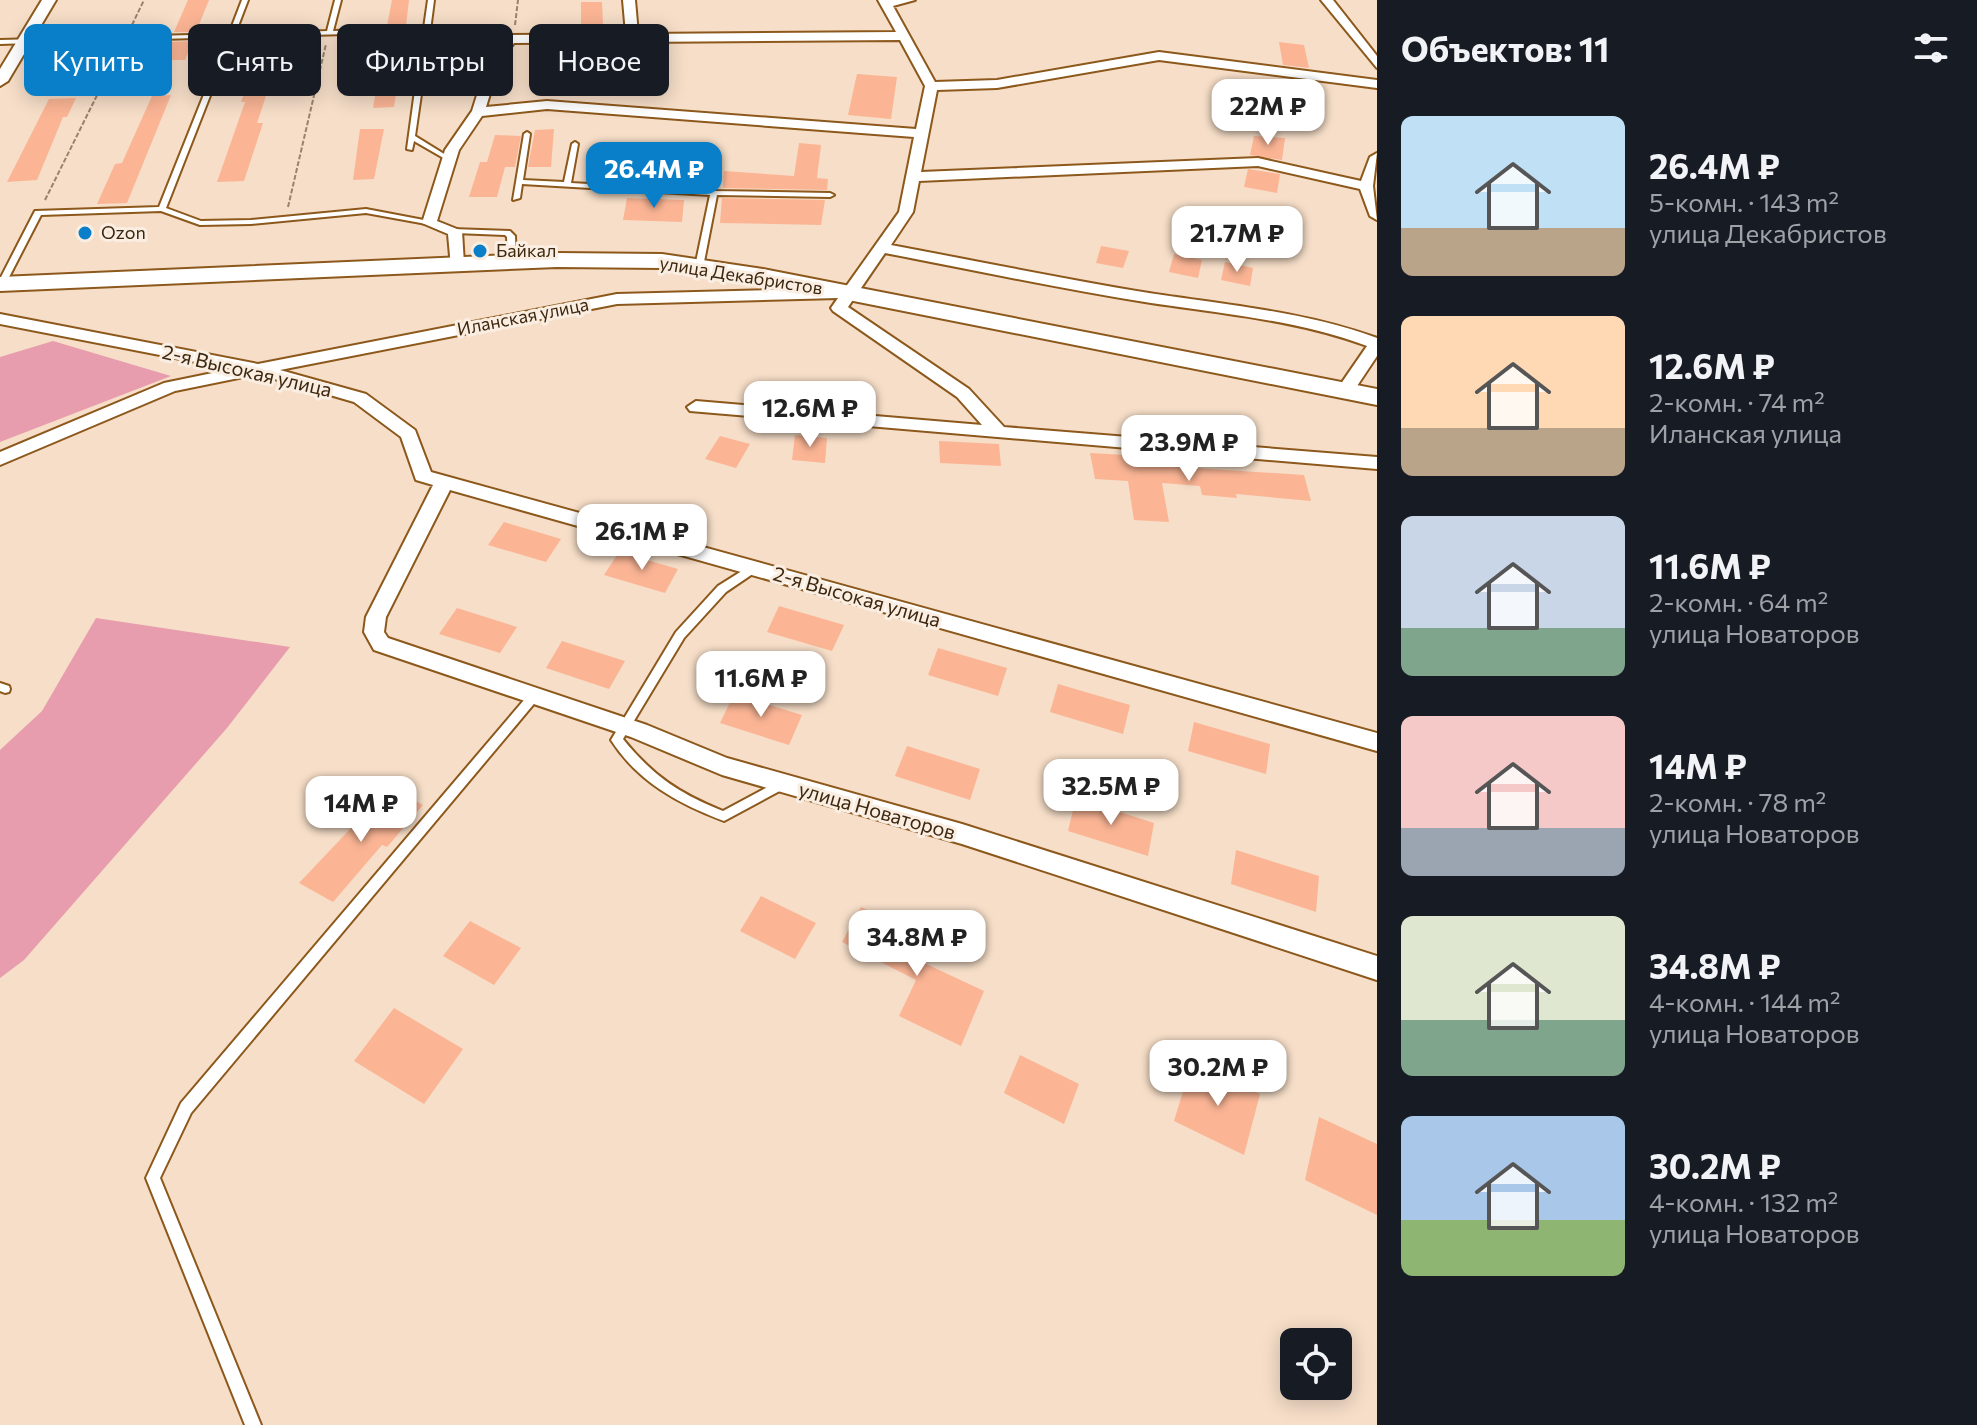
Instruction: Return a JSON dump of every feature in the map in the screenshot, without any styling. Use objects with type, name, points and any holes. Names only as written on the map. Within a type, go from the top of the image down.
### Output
[{"type":"main road","name":"улица Декабристов","points":[[1,284],[512,261],[662,261],[846,293],[1377,397]]},
{"type":"street","points":[[34,24],[49,0]]},
{"type":"street","points":[[629,0],[631,24]]},
{"type":"street","points":[[909,0],[886,2],[931,86],[914,177],[906,212],[846,293],[839,308],[963,393],[999,432]]},
{"type":"street","points":[[1327,0],[1377,64]]},
{"type":"street","points":[[669,37],[903,36]]},
{"type":"street","points":[[0,81],[24,41]]},
{"type":"street","points":[[931,86],[997,84],[1159,56],[1377,84]]},
{"type":"street","points":[[456,264],[455,231],[429,223],[447,158],[458,132],[478,112],[483,96]]},
{"type":"street","points":[[478,112],[547,105],[921,133]]},
{"type":"street","points":[[1377,157],[1366,186],[1377,216]]},
{"type":"street","points":[[914,177],[1258,162],[1366,186]]},
{"type":"street","points":[[882,248],[1150,298],[1293,316],[1337,328],[1377,344],[1345,391]]},
{"type":"street","name":"Иланская улица","points":[[0,459],[170,387],[516,316],[617,299],[846,293]]},
{"type":"street","name":"2-я Высокая улица","points":[[0,319],[263,370],[360,398],[409,434],[423,476],[1377,742]]},
{"type":"street","points":[[696,407],[1377,463]]},
{"type":"street","name":"улица Новаторов","points":[[444,482],[376,617],[374,632],[381,644],[628,727],[722,766],[962,834],[1377,968]]},
{"type":"lane","points":[[236,24],[245,0]]},
{"type":"lane","points":[[329,34],[338,0]]},
{"type":"lane","points":[[427,24],[431,0]]},
{"type":"lane","points":[[321,34],[337,34]]},
{"type":"lane","points":[[0,42],[24,41]]},
{"type":"lane","points":[[162,209],[208,96]]},
{"type":"lane","points":[[410,149],[417,96]]},
{"type":"lane","points":[[516,198],[527,134]]},
{"type":"lane","points":[[412,137],[447,158]]},
{"type":"lane","points":[[567,185],[575,144]]},
{"type":"lane","points":[[519,182],[714,193],[830,195]]},
{"type":"lane","points":[[699,267],[714,193]]},
{"type":"lane","points":[[1,284],[38,213],[162,209],[200,223],[251,222],[366,211],[429,223]]},
{"type":"lane","points":[[455,231],[507,233],[511,236],[512,261]]},
{"type":"lane","points":[[753,568],[722,589],[680,635],[628,727],[617,740],[636,765],[676,798],[724,816],[783,784]]},
{"type":"lane","points":[[253,1425],[153,1178],[186,1108],[534,696]]},
{"type":"path","points":[[133,24],[144,0]]},
{"type":"path","points":[[513,28],[518,0]]},
{"type":"path","points":[[285,217],[329,34]]},
{"type":"path","points":[[38,213],[97,96]]},
{"type":"shaded area","points":[[53,341],[171,376],[0,442],[0,357]]},
{"type":"shaded area","points":[[96,618],[290,647],[227,728],[24,960],[0,978],[0,750],[42,711]]},
{"type":"building","points":[[188,0],[209,0],[199,24],[188,24],[188,32],[174,32]]},
{"type":"building","points":[[392,0],[409,0],[406,24],[387,24]]},
{"type":"building","points":[[581,2],[602,2],[603,24],[581,24]]},
{"type":"building","points":[[188,41],[185,60],[172,60],[172,42]]},
{"type":"building","points":[[1279,42],[1304,45],[1309,68],[1283,65]]},
{"type":"building","points":[[857,74],[897,77],[891,119],[848,115]]},
{"type":"building","points":[[1286,79],[1313,83],[1316,96],[1288,92]]},
{"type":"building","points":[[152,96],[171,96],[127,203],[97,204],[115,164],[122,163]]},
{"type":"building","points":[[243,96],[266,96],[257,123],[263,123],[244,181],[217,182],[245,102],[241,102]]},
{"type":"building","points":[[375,96],[396,96],[394,107],[373,108]]},
{"type":"building","points":[[76,98],[67,117],[63,117],[37,180],[7,182],[49,99]]},
{"type":"building","points":[[360,129],[384,129],[374,179],[353,180]]},
{"type":"building","points":[[554,129],[551,167],[528,167],[535,130]]},
{"type":"building","points":[[495,135],[521,136],[515,167],[505,167],[497,197],[469,197],[480,162],[487,162]]},
{"type":"building","points":[[1254,136],[1285,138],[1282,160],[1250,155]]},
{"type":"building","points":[[799,143],[821,145],[817,178],[828,179],[827,190],[723,188],[724,171],[794,176]]},
{"type":"building","points":[[1248,169],[1280,174],[1277,193],[1244,187]]},
{"type":"building","points":[[627,198],[684,200],[682,222],[623,220]]},
{"type":"building","points":[[722,198],[825,200],[821,225],[720,223]]},
{"type":"building","points":[[1101,246],[1129,251],[1123,268],[1096,263]]},
{"type":"building","points":[[1174,254],[1202,260],[1198,278],[1169,272]]},
{"type":"building","points":[[1225,262],[1253,268],[1250,286],[1221,280]]},
{"type":"building","points":[[795,435],[827,438],[825,463],[792,460]]},
{"type":"building","points":[[720,436],[750,444],[736,468],[705,459]]},
{"type":"building","points":[[939,441],[999,444],[1001,466],[940,463]]},
{"type":"building","points":[[1090,453],[1161,457],[1163,466],[1304,475],[1311,501],[1236,494],[1237,498],[1202,495],[1200,486],[1162,483],[1169,522],[1134,520],[1128,481],[1095,479]]},
{"type":"building","points":[[504,522],[561,539],[546,562],[488,545]]},
{"type":"building","points":[[619,552],[678,569],[665,593],[604,575]]},
{"type":"building","points":[[779,606],[844,625],[832,651],[767,632]]},
{"type":"building","points":[[457,608],[517,627],[500,653],[439,634]]},
{"type":"building","points":[[562,641],[625,661],[609,689],[546,668]]},
{"type":"building","points":[[938,648],[1007,668],[998,696],[928,675]]},
{"type":"building","points":[[1058,684],[1130,705],[1123,734],[1050,712]]},
{"type":"building","points":[[734,694],[802,715],[789,745],[720,723]]},
{"type":"building","points":[[1194,722],[1270,744],[1266,774],[1188,751]]},
{"type":"building","points":[[907,746],[980,769],[970,800],[895,776]]},
{"type":"building","points":[[390,787],[423,805],[387,847],[382,845],[333,902],[299,883]]},
{"type":"building","points":[[1076,798],[1154,823],[1148,856],[1068,831]]},
{"type":"building","points":[[1236,850],[1319,876],[1316,912],[1231,884]]},
{"type":"building","points":[[761,896],[816,923],[795,959],[740,931]]},
{"type":"building","points":[[861,907],[917,935],[907,955],[984,991],[961,1046],[899,1016],[916,980],[842,942]]},
{"type":"building","points":[[470,921],[521,948],[494,985],[443,956]]},
{"type":"building","points":[[394,1008],[463,1049],[424,1104],[354,1061]]},
{"type":"building","points":[[1020,1055],[1079,1084],[1064,1124],[1004,1093]]},
{"type":"building","points":[[1192,1062],[1260,1094],[1244,1155],[1174,1121]]},
{"type":"building","points":[[1319,1117],[1377,1144],[1377,1215],[1305,1180]]},
{"type":"place","name":"Ozon","points":[[85,233]]},
{"type":"place","name":"Байкал","points":[[480,251]]}]
